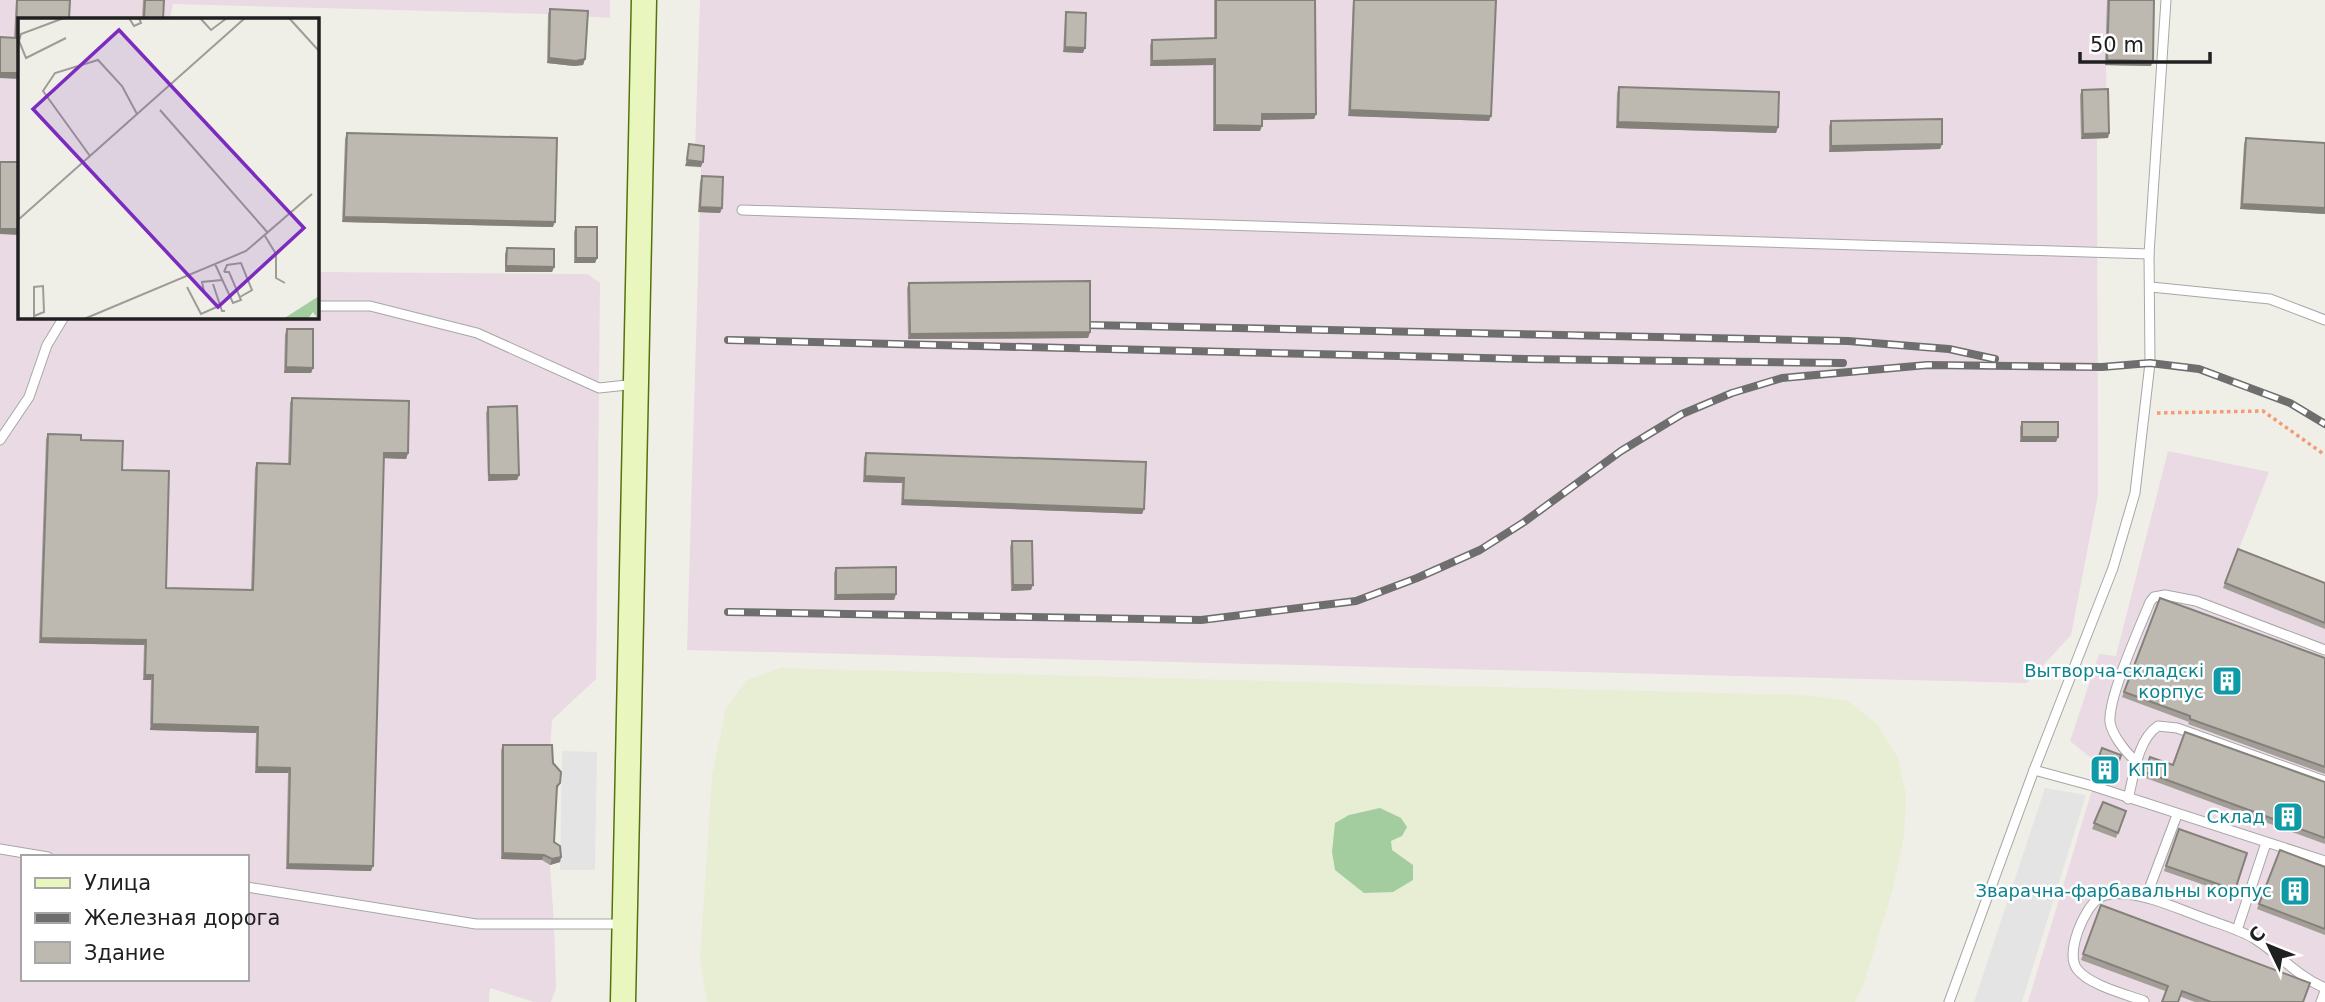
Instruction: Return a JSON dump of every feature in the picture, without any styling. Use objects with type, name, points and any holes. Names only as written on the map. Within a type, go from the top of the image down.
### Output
[{"type":"main road","points":[[624,1002],[644,0]]},
{"type":"lane","points":[[1949,1002],[2034,770],[2113,568],[2135,493],[2150,363],[2149,254],[2166,0]]},
{"type":"lane","points":[[742,210],[2149,254]]},
{"type":"lane","points":[[2151,288],[2270,299],[2325,320]]},
{"type":"lane","points":[[318,306],[370,306],[477,333],[599,388],[636,384]]},
{"type":"lane","points":[[0,440],[29,397],[47,345],[63,318]]},
{"type":"lane","points":[[2138,762],[2119,740],[2110,720],[2124,668],[2154,597],[2165,595],[2196,601],[2325,650]]},
{"type":"lane","points":[[2128,799],[2148,735],[2158,726],[2165,726],[2325,781]]},
{"type":"lane","points":[[2034,770],[2325,861]]},
{"type":"lane","points":[[2146,897],[2177,815]]},
{"type":"lane","points":[[2237,930],[2266,843]]},
{"type":"lane","points":[[0,849],[36,855]]},
{"type":"lane","points":[[248,887],[476,925],[625,924]]},
{"type":"lane","points":[[2144,1001],[2088,978],[2075,966],[2071,952],[2082,923],[2101,896],[2115,893],[2146,897],[2237,930],[2255,939],[2325,989],[2321,1002]]},
{"type":"path","points":[[2144,414],[2263,411],[2325,455]]},
{"type":"shaded area","points":[[0,0],[610,0],[610,18],[173,4],[170,18],[18,18],[18,318],[318,318],[318,272],[588,274],[600,283],[596,679],[552,720],[550,750],[552,769],[559,778],[558,789],[555,791],[552,847],[558,851],[560,862],[550,865],[556,988],[551,1002],[534,1002],[490,988],[489,1002],[0,1002]]},
{"type":"shaded area","points":[[700,0],[2152,0],[2151,66],[2106,66],[2107,138],[2097,139],[2098,495],[2071,635],[2027,683],[687,650],[701,168],[685,166],[687,150],[695,150]]},
{"type":"shaded area","points":[[2168,451],[2269,472],[2237,554],[2325,589],[2325,1002],[2028,1002],[2095,780],[2091,778],[2096,762],[2070,741],[2099,654],[2116,656]]},
{"type":"shaded area","points":[[562,751],[597,752],[595,870],[560,870]]},
{"type":"shaded area","points":[[2045,788],[2086,795],[2022,1002],[1974,1002]]},
{"type":"green space","points":[[781,668],[1803,695],[1848,701],[1877,724],[1898,758],[1906,794],[1904,836],[1893,888],[1864,983],[1855,1002],[707,1002],[700,960],[712,775],[726,708],[747,680]]},
{"type":"green space","points":[[1380,808],[1401,818],[1407,827],[1402,836],[1391,841],[1392,850],[1413,865],[1413,880],[1393,892],[1364,893],[1335,870],[1332,852],[1335,823],[1349,815]]},
{"type":"building","points":[[17,0],[70,0],[69,18],[18,18],[18,73],[0,73],[0,37],[16,38]]},
{"type":"building","points":[[145,0],[164,0],[163,18],[144,18]]},
{"type":"building","points":[[1216,0],[1315,0],[1316,114],[1262,114],[1262,126],[1215,125],[1215,59],[1152,61],[1152,40],[1216,38]]},
{"type":"building","points":[[1354,0],[1496,0],[1491,116],[1350,110]]},
{"type":"building","points":[[2109,0],[2154,0],[2153,61],[2107,60]]},
{"type":"building","points":[[550,9],[588,11],[585,59],[576,61],[549,58]]},
{"type":"building","points":[[1066,12],[1086,13],[1085,48],[1065,47]]},
{"type":"building","points":[[1619,87],[1779,92],[1778,127],[1618,122]]},
{"type":"building","points":[[2108,89],[2109,133],[2083,134],[2082,90]]},
{"type":"building","points":[[1942,119],[1942,144],[1831,146],[1831,121]]},
{"type":"building","points":[[347,133],[557,138],[555,222],[344,217]]},
{"type":"building","points":[[2246,138],[2325,143],[2325,208],[2242,204]]},
{"type":"building","points":[[689,144],[704,146],[703,162],[687,160]]},
{"type":"building","points":[[0,162],[18,162],[18,229],[0,229]]},
{"type":"building","points":[[702,176],[723,177],[722,208],[700,207]]},
{"type":"building","points":[[576,227],[597,227],[597,258],[576,258]]},
{"type":"building","points":[[507,248],[554,249],[554,267],[506,266]]},
{"type":"building","points":[[1090,281],[1090,332],[910,334],[909,283]]},
{"type":"building","points":[[287,329],[313,329],[313,368],[286,367]]},
{"type":"building","points":[[292,398],[409,401],[408,453],[384,453],[373,866],[288,864],[290,768],[257,767],[258,727],[152,724],[153,675],[145,675],[146,640],[41,638],[48,434],[81,435],[81,440],[123,441],[122,470],[169,471],[166,588],[253,590],[257,463],[290,464]]},
{"type":"building","points":[[517,406],[519,475],[489,475],[488,407]]},
{"type":"building","points":[[2022,422],[2058,422],[2058,437],[2022,437]]},
{"type":"building","points":[[866,453],[1146,462],[1144,509],[903,500],[904,478],[865,476]]},
{"type":"building","points":[[1012,541],[1032,541],[1033,585],[1013,585]]},
{"type":"building","points":[[2238,549],[2325,583],[2325,623],[2225,583]]},
{"type":"building","points":[[896,567],[896,594],[836,595],[836,568]]},
{"type":"building","name":"Вытворча-складскі корпус","points":[[2160,598],[2325,658],[2325,767],[2190,719],[2190,716],[2124,692]]},
{"type":"building","name":"Склад","points":[[2185,732],[2325,782],[2325,838],[2145,772],[2150,757],[2173,765]]},
{"type":"building","points":[[503,745],[552,745],[553,763],[561,772],[557,786],[554,842],[560,846],[561,857],[552,859],[544,855],[503,853]]},
{"type":"building","name":"КПП","points":[[2102,748],[2121,755],[2113,779],[2093,773]]},
{"type":"building","points":[[2103,802],[2126,811],[2118,833],[2094,823]]},
{"type":"building","points":[[2179,829],[2247,853],[2235,890],[2166,866]]},
{"type":"building","name":"Зварачна-фарбавальны корпус","points":[[2280,850],[2325,867],[2325,929],[2259,904]]},
{"type":"building","points":[[2101,905],[2310,983],[2303,1002],[2211,1002],[2182,991],[2178,1002],[2162,1002],[2168,986],[2083,954]]},
{"type":"railway","points":[[1088,325],[1848,341],[1949,349],[1995,359]]},
{"type":"railway","points":[[728,340],[1526,359],[1843,363]]},
{"type":"railway","points":[[728,612],[1201,620],[1356,601],[1480,550],[1524,522],[1621,451],[1682,414],[1732,393],[1782,378],[1927,365],[2102,367],[2150,363],[2199,369],[2290,403],[2325,424]]},
{"type":"place","name":"Вытворча-складскі корпус","points":[[2227,681]]},
{"type":"place","name":"КПП","points":[[2105,770]]},
{"type":"place","name":"Склад","points":[[2288,817]]},
{"type":"place","name":"Зварачна-фарбавальны корпус","points":[[2295,891]]}]
